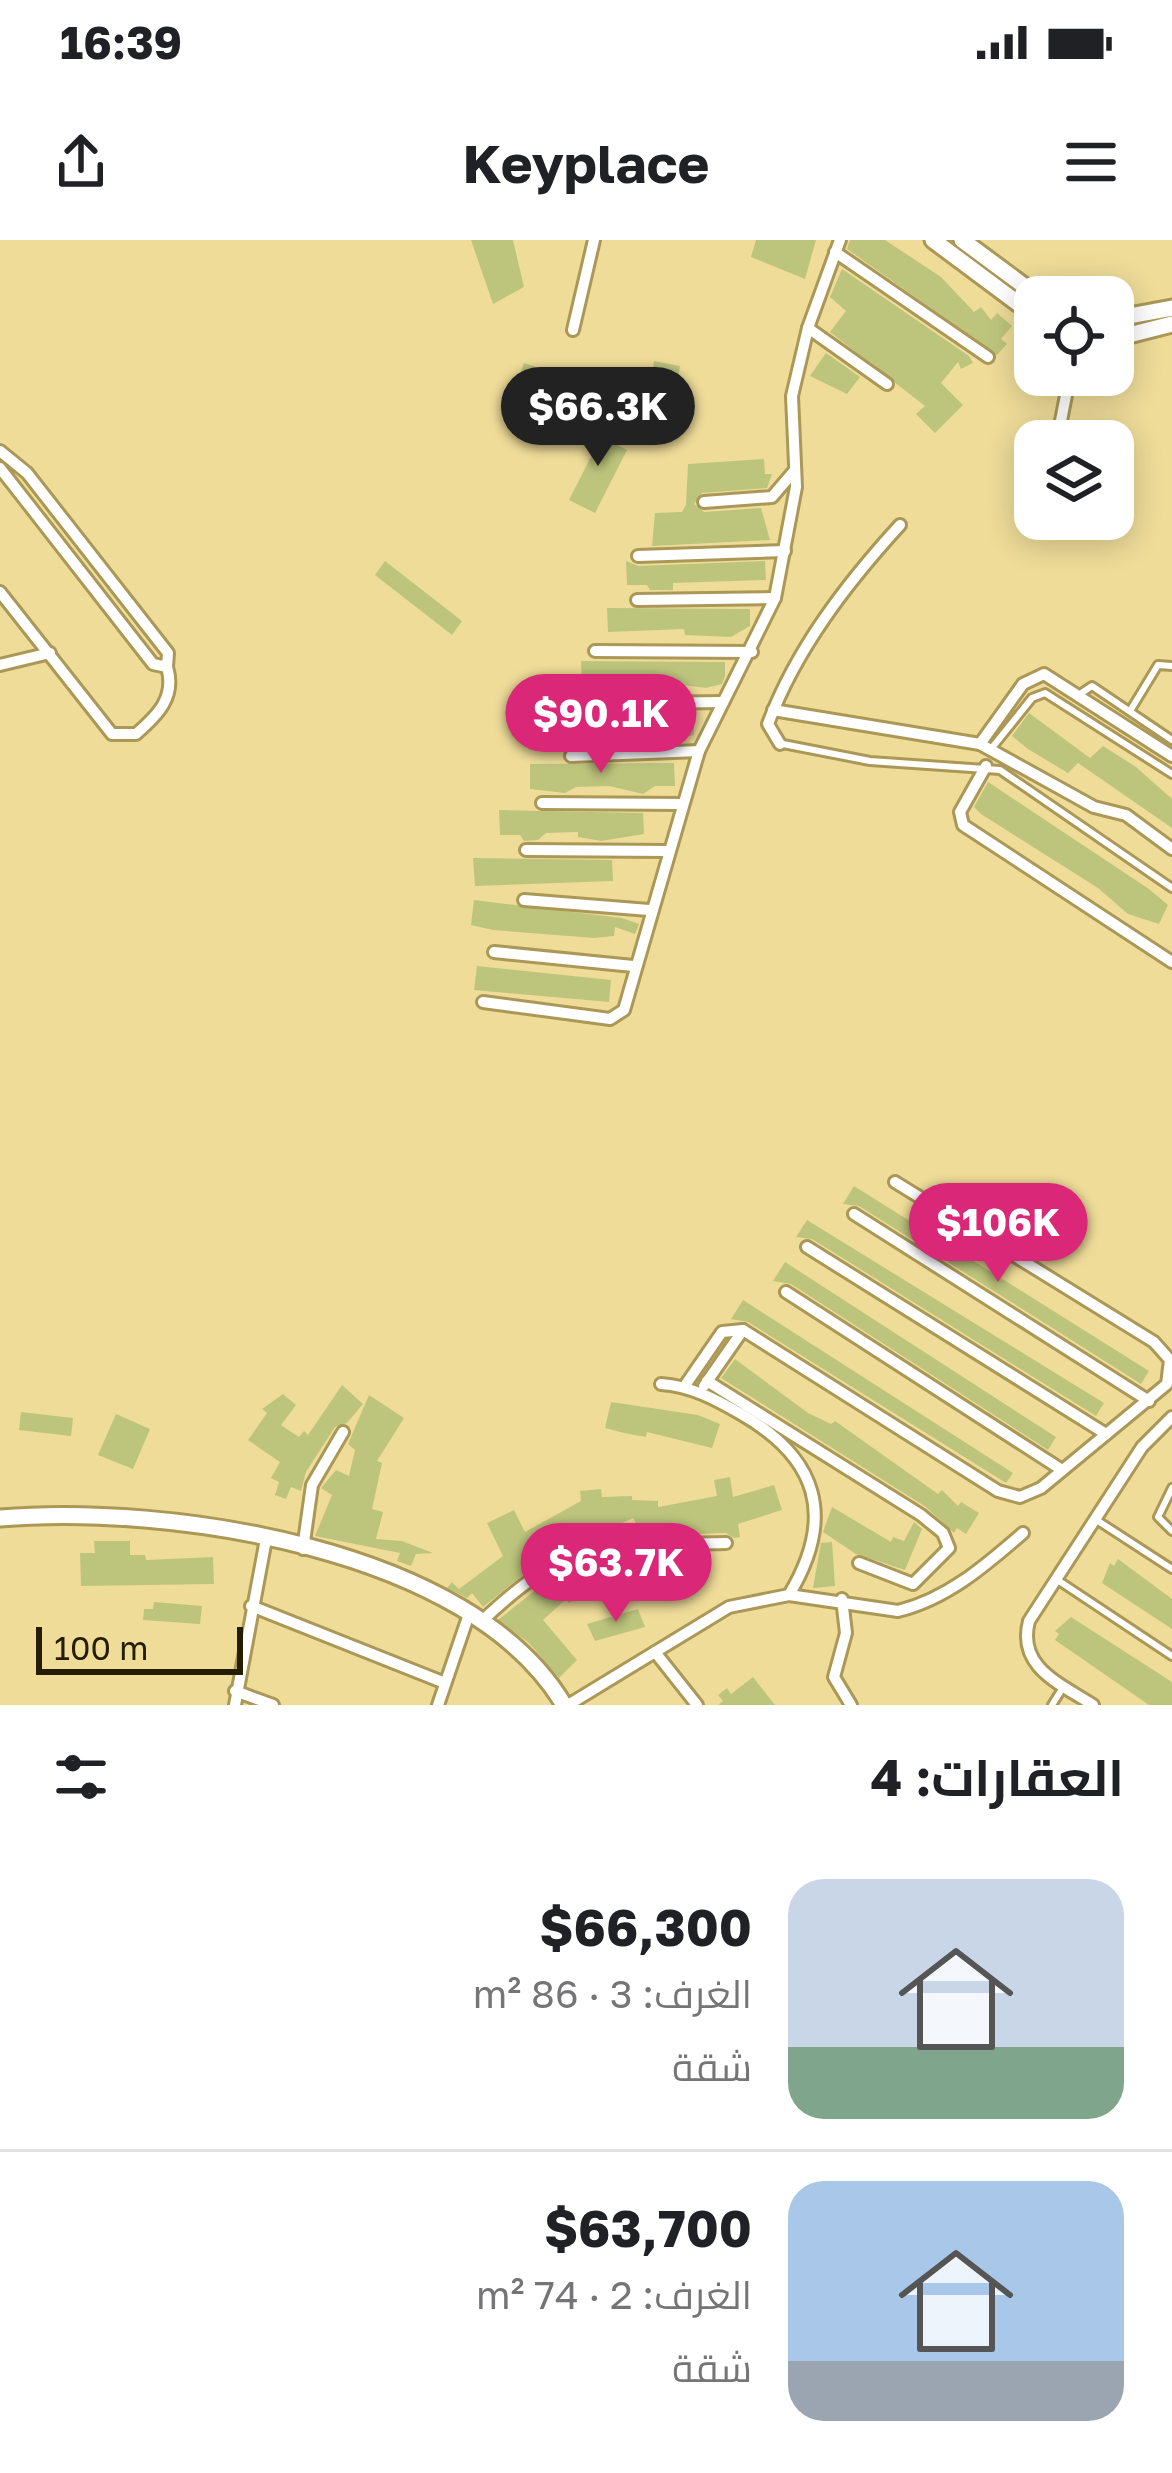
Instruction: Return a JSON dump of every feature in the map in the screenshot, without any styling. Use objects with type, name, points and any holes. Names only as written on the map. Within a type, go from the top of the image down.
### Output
[{"type":"street","points":[[573,330],[594,240]]},
{"type":"street","points":[[932,240],[1014,301]]},
{"type":"street","points":[[962,240],[1014,278]]},
{"type":"street","points":[[483,1003],[615,1018],[624,1010],[649,910],[699,751],[775,598],[796,470],[790,409],[808,328],[837,246],[988,357]]},
{"type":"street","points":[[1134,315],[1172,308]]},
{"type":"street","points":[[1134,334],[1172,324]]},
{"type":"street","points":[[808,328],[887,384]]},
{"type":"street","points":[[0,451],[34,482],[168,653],[170,686],[165,704],[136,734],[120,737],[106,729],[0,592]]},
{"type":"street","points":[[0,468],[153,664],[166,667]]},
{"type":"street","points":[[704,502],[772,496],[796,470]]},
{"type":"street","points":[[23,492],[34,482]]},
{"type":"street","points":[[780,744],[768,724],[773,710],[829,613],[900,525]]},
{"type":"street","points":[[638,556],[784,551]]},
{"type":"street","points":[[638,600],[775,598]]},
{"type":"street","points":[[595,651],[752,652]]},
{"type":"street","points":[[0,665],[50,652]]},
{"type":"street","points":[[986,747],[1028,678],[1044,674],[1172,756]]},
{"type":"street","points":[[567,704],[722,702]]},
{"type":"street","points":[[773,710],[986,747],[1094,807],[1126,815],[1172,849]]},
{"type":"street","points":[[571,756],[699,751]]},
{"type":"street","points":[[986,766],[960,812],[963,825],[1172,962]]},
{"type":"street","points":[[542,803],[682,804]]},
{"type":"street","points":[[526,850],[668,851]]},
{"type":"street","points":[[524,900],[649,910]]},
{"type":"street","points":[[494,952],[633,967]]},
{"type":"street","points":[[684,1387],[722,1332],[743,1330],[998,1491],[1031,1495],[1149,1401],[1171,1372],[1164,1349],[895,1182]]},
{"type":"street","points":[[854,1214],[1149,1401]]},
{"type":"street","points":[[807,1247],[1106,1434]]},
{"type":"street","points":[[786,1292],[1062,1470]]},
{"type":"street","points":[[703,1386],[743,1330]]},
{"type":"street","points":[[662,1384],[703,1386],[921,1515],[947,1540],[944,1556],[913,1584],[859,1563]]},
{"type":"street","points":[[703,1386],[784,1443],[811,1483],[815,1530],[789,1594]]},
{"type":"street","points":[[1093,1705],[1037,1669],[1024,1639],[1029,1621],[1142,1447],[1172,1417]]},
{"type":"street","points":[[302,1549],[312,1485],[343,1432]]},
{"type":"street","points":[[0,1518],[72,1512],[144,1515],[387,1569],[475,1617],[529,1660],[566,1705],[729,1607],[789,1594],[876,1608],[911,1607],[971,1578],[1023,1533]]},
{"type":"street","points":[[235,1705],[266,1539]]},
{"type":"street","points":[[438,1705],[475,1617],[580,1550],[725,1543]]},
{"type":"street","points":[[842,1599],[846,1633],[834,1677],[850,1705]]},
{"type":"street","points":[[251,1606],[445,1683]]},
{"type":"street","points":[[656,1652],[698,1705]]},
{"type":"street","points":[[235,1691],[273,1705]]},
{"type":"lane","points":[[1130,712],[1158,665],[1172,666]]},
{"type":"lane","points":[[1080,694],[1092,686],[1172,740]]},
{"type":"lane","points":[[986,747],[1032,698],[1045,693],[1172,774]]},
{"type":"lane","points":[[780,744],[888,764],[986,766],[1016,779],[1172,888]]},
{"type":"lane","points":[[1172,1488],[1158,1517],[1172,1531]]},
{"type":"lane","points":[[1095,1519],[1172,1569]]},
{"type":"lane","points":[[1056,1579],[1172,1656]]},
{"type":"lane","points":[[1052,1705],[1064,1686]]},
{"type":"building","points":[[471,240],[513,240],[524,287],[493,304]]},
{"type":"building","points":[[756,240],[816,240],[805,279],[751,257]]},
{"type":"building","points":[[850,240],[885,240],[941,277],[974,312],[981,307],[991,320],[997,313],[1012,326],[1001,339],[1007,344],[997,355],[847,249]]},
{"type":"building","points":[[842,269],[973,363],[961,369],[958,362],[941,383],[963,405],[935,433],[916,414],[925,406],[830,332],[846,311],[830,297]]},
{"type":"building","points":[[826,353],[860,377],[847,394],[810,376]]},
{"type":"building","points":[[654,361],[680,366],[676,390],[668,388],[665,407],[616,399],[621,369],[652,374]]},
{"type":"building","points":[[524,363],[577,380],[565,417],[551,412],[554,404],[514,391]]},
{"type":"building","points":[[591,419],[609,428],[604,438],[627,450],[595,513],[569,500],[599,441],[584,433]]},
{"type":"building","points":[[764,459],[765,474],[772,474],[767,488],[702,493],[694,504],[704,512],[761,508],[770,540],[652,546],[655,513],[682,512],[686,505],[688,464]]},
{"type":"building","points":[[385,561],[462,621],[452,635],[375,575]]},
{"type":"building","points":[[626,561],[638,566],[765,561],[766,580],[673,583],[673,590],[650,590],[647,585],[627,585]]},
{"type":"building","points":[[607,608],[750,609],[750,626],[731,637],[685,635],[684,629],[608,632]]},
{"type":"building","points":[[581,661],[725,662],[725,676],[722,684],[706,688],[660,682],[603,688],[582,685]]},
{"type":"building","points":[[694,712],[694,735],[675,740],[554,740],[553,715]]},
{"type":"building","points":[[1029,713],[1090,758],[1103,746],[1136,767],[1172,799],[1172,828],[1078,763],[1068,773],[1028,749],[1012,736]]},
{"type":"building","points":[[674,763],[675,786],[655,786],[643,794],[609,786],[576,787],[565,793],[530,789],[530,764]]},
{"type":"building","points":[[988,782],[1149,889],[1168,905],[1159,924],[1128,914],[1098,888],[981,814],[974,807]]},
{"type":"building","points":[[499,810],[643,813],[644,834],[601,841],[578,837],[578,832],[546,833],[538,840],[524,841],[520,835],[500,835]]},
{"type":"building","points":[[473,858],[612,860],[613,881],[475,886]]},
{"type":"building","points":[[474,900],[639,924],[635,934],[615,927],[614,936],[594,938],[493,930],[471,925]]},
{"type":"building","points":[[477,966],[611,980],[609,1002],[474,990]]},
{"type":"building","points":[[854,1186],[1149,1371],[1141,1384],[859,1206],[843,1204]]},
{"type":"building","points":[[807,1220],[1104,1403],[1096,1416],[812,1239],[796,1237]]},
{"type":"building","points":[[785,1262],[1056,1437],[1048,1450],[791,1284],[773,1281]]},
{"type":"building","points":[[743,1300],[1013,1473],[1006,1483],[748,1322],[731,1319]]},
{"type":"building","points":[[735,1359],[808,1413],[831,1424],[835,1421],[938,1494],[942,1490],[958,1506],[961,1502],[979,1513],[966,1534],[957,1528],[954,1533],[926,1507],[721,1378]]},
{"type":"building","points":[[342,1385],[363,1404],[347,1423],[335,1427],[306,1472],[301,1491],[291,1487],[286,1499],[275,1495],[279,1482],[271,1478],[280,1462],[248,1440],[267,1413],[262,1409],[283,1394],[296,1405],[281,1425],[299,1437],[304,1431],[308,1435]]},
{"type":"building","points":[[369,1395],[404,1418],[377,1461],[382,1463],[372,1509],[383,1512],[376,1539],[402,1541],[433,1553],[416,1554],[411,1566],[397,1561],[400,1553],[315,1536],[332,1495],[321,1488],[336,1470],[349,1476],[355,1450],[348,1444]]},
{"type":"building","points":[[611,1402],[698,1415],[720,1424],[712,1448],[647,1432],[646,1437],[624,1433],[605,1428]]},
{"type":"building","points":[[21,1412],[73,1418],[71,1436],[19,1430]]},
{"type":"building","points":[[116,1414],[150,1429],[133,1469],[98,1455]]},
{"type":"building","points":[[730,1477],[733,1497],[774,1485],[782,1510],[738,1524],[740,1537],[734,1538],[726,1533],[633,1536],[637,1525],[633,1518],[537,1564],[483,1607],[472,1593],[467,1598],[447,1588],[452,1582],[459,1589],[503,1556],[487,1523],[514,1510],[525,1532],[581,1501],[580,1491],[601,1489],[602,1497],[632,1496],[632,1500],[658,1501],[658,1507],[717,1496],[714,1480]]},
{"type":"building","points":[[832,1507],[891,1542],[893,1537],[904,1541],[914,1522],[922,1529],[905,1570],[856,1554],[823,1532]]},
{"type":"building","points":[[94,1541],[130,1541],[130,1555],[145,1555],[146,1560],[213,1557],[214,1584],[81,1586],[80,1553],[95,1553]]},
{"type":"building","points":[[832,1542],[835,1586],[813,1588],[821,1543]]},
{"type":"building","points":[[1118,1559],[1172,1599],[1172,1629],[1102,1583],[1110,1563],[1114,1566]]},
{"type":"building","points":[[584,1564],[598,1582],[569,1603],[566,1599],[543,1620],[577,1660],[559,1678],[529,1643],[498,1620],[547,1581]]},
{"type":"building","points":[[154,1602],[202,1606],[200,1624],[143,1620],[144,1609],[153,1609]]},
{"type":"building","points":[[638,1609],[645,1627],[595,1641],[587,1624]]},
{"type":"building","points":[[1071,1617],[1172,1682],[1172,1705],[1149,1705],[1055,1640],[1059,1634],[1055,1631]]},
{"type":"building","points":[[753,1677],[775,1705],[718,1705],[723,1701],[718,1695],[727,1688],[731,1694]]}]
